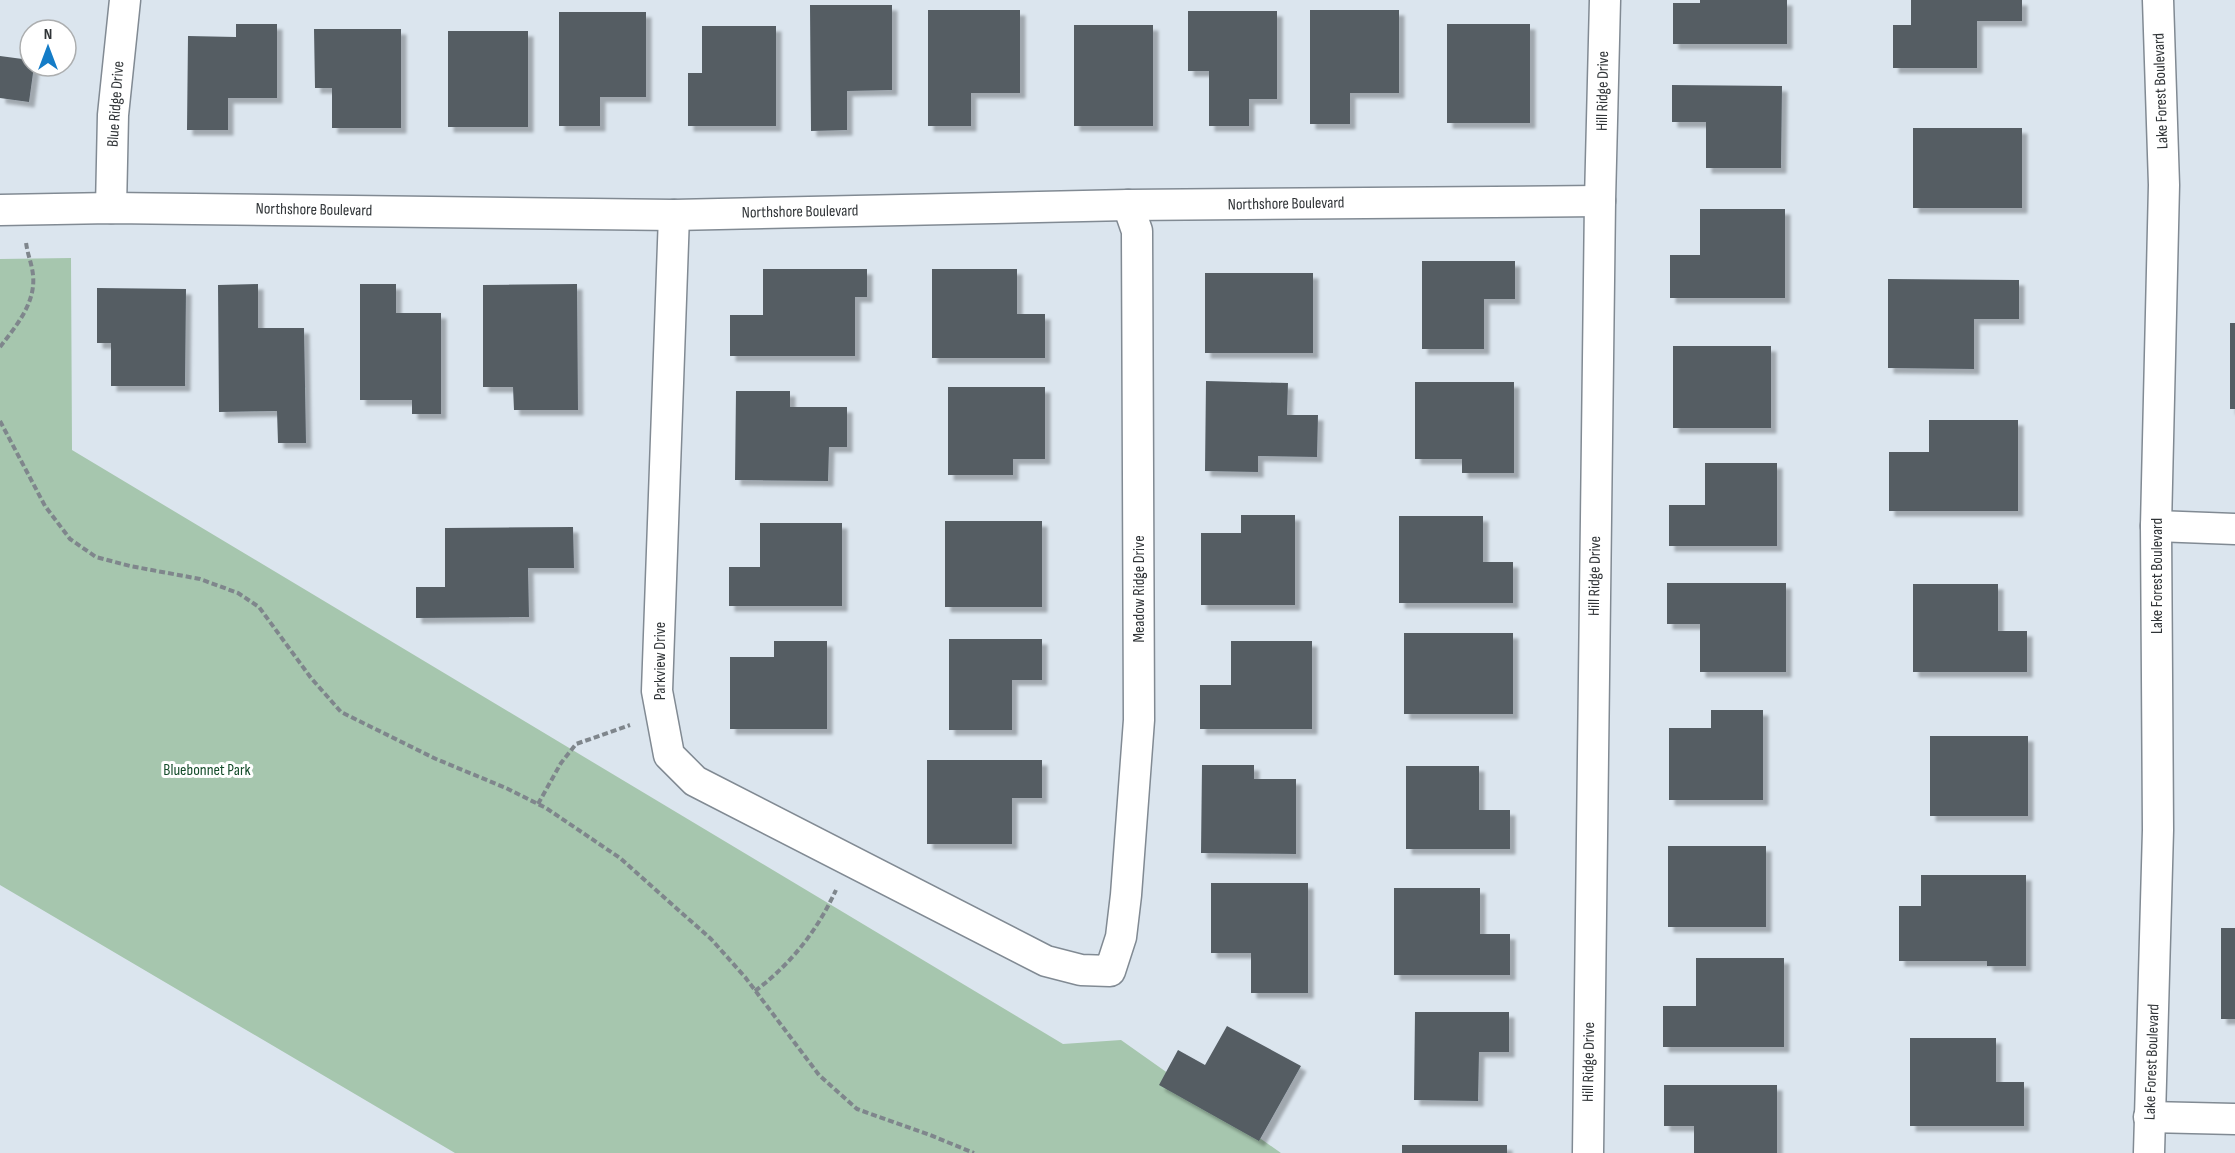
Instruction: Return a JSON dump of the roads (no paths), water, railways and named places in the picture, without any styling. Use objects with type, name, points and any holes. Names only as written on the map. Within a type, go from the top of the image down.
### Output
[{"type":"street","name":"Blue Ridge Drive","points":[[111,208],[113,115],[125,0]]},
{"type":"street","name":"Hill Ridge Drive","points":[[1588,1153],[1600,201],[1605,0]]},
{"type":"street","name":"Lake Forest Boulevard","points":[[2149,1153],[2158,830],[2156,526],[2164,185],[2158,0]]},
{"type":"street","name":"Northshore Boulevard","points":[[12,209],[111,208],[674,215],[1128,205],[1600,201]]},
{"type":"street","name":"Meadow Ridge Drive","points":[[1110,971],[1121,937],[1126,895],[1139,720],[1137,231],[1128,205]]},
{"type":"street","name":"Parkview Drive","points":[[674,215],[657,691],[669,755],[695,781],[1046,961],[1081,970],[1110,971]]},
{"type":"street","points":[[2156,526],[2235,529]]},
{"type":"street","points":[[2149,1117],[2235,1119]]},
{"type":"park label","name":"Bluebonnet Park","points":[[207,770]]}]
